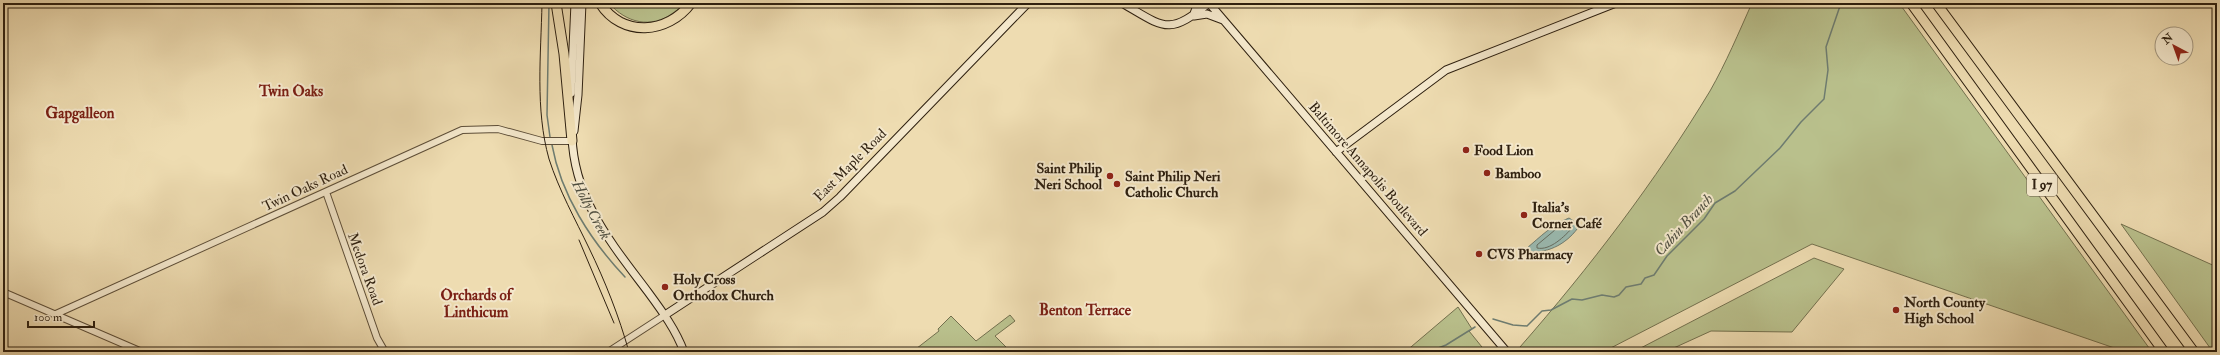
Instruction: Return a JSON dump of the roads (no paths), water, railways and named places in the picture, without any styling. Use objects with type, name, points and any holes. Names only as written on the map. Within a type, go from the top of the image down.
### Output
[{"type":"highway","points":[[556,3],[562,33],[572,141]]},
{"type":"highway","points":[[600,3],[616,20],[630,26],[645,29],[669,23],[681,14],[691,3]]},
{"type":"highway","name":"I 97","points":[[1940,3],[2044,149],[2194,352]]},
{"type":"highway","name":"I 97","points":[[1912,5],[2164,352]]},
{"type":"main road","points":[[575,3],[571,97],[572,141],[580,179],[598,223],[665,315],[678,336],[684,352]]},
{"type":"main road","points":[[572,141],[578,95],[582,3]]},
{"type":"main road","name":"East Maple Road","points":[[665,315],[823,212],[840,197],[1028,3]]},
{"type":"main road","points":[[1122,3],[1161,24],[1177,25],[1193,16],[1209,3]]},
{"type":"main road","points":[[1193,16],[1198,3]]},
{"type":"main road","name":"Baltimore Annapolis Boulevard","points":[[1209,3],[1507,352]]},
{"type":"main road","points":[[1336,152],[1446,70],[1616,3]]},
{"type":"main road","points":[[1193,16],[1211,15],[1225,21]]},
{"type":"street","name":"Twin Oaks Road","points":[[56,314],[462,130],[498,129],[542,141],[572,141]]},
{"type":"street","name":"Medora Road","points":[[326,192],[377,338],[385,352]]},
{"type":"street","points":[[3,292],[142,352]]},
{"type":"street","points":[[608,352],[665,315]]},
{"type":"water","points":[[1569,218],[1580,225],[1570,237],[1558,246],[1551,249],[1529,252],[1527,248],[1542,235],[1552,227]]},
{"type":"waterway","name":"Holly Creek","points":[[549,3],[547,115],[550,137]]},
{"type":"waterway","name":"Cabin Branch","points":[[1493,319],[1513,325],[1527,326],[1542,311],[1551,310],[1572,299],[1582,300],[1602,295],[1614,297],[1619,295],[1626,287],[1641,284],[1645,278],[1654,275],[1667,256],[1704,219],[1715,203],[1735,191],[1780,148],[1801,122],[1824,99],[1828,70],[1826,47],[1840,6]]},
{"type":"waterway","name":"Holly Creek","points":[[552,145],[562,182],[579,216],[589,233],[625,277]]},
{"type":"waterway","name":"Cabin Branch","points":[[1428,352],[1446,345],[1475,327]]},
{"type":"tram line","points":[[542,3],[540,101],[549,159],[562,193],[606,286],[621,325],[629,352]]},
{"type":"tram line","points":[[579,240],[614,323]]},
{"type":"place","name":"Food Lion","points":[[1466,150]]},
{"type":"place","name":"Bamboo","points":[[1487,173]]},
{"type":"place","name":"Saint Philip Neri School","points":[[1110,176]]},
{"type":"place","name":"Saint Philip Neri Catholic Church","points":[[1117,184]]},
{"type":"place","name":"Italia's Corner Café","points":[[1524,215]]},
{"type":"place","name":"CVS Pharmacy","points":[[1479,254]]},
{"type":"place","name":"Holy Cross Orthodox Church","points":[[665,287]]},
{"type":"place","name":"North County High School","points":[[1896,310]]},
{"type":"district","name":"Twin Oaks","points":[[291,91]]},
{"type":"district","name":"Gapgalleon","points":[[80,113]]},
{"type":"district","name":"Orchards of Linthicum","points":[[476,304]]},
{"type":"district","name":"Benton Terrace","points":[[1085,310]]}]
